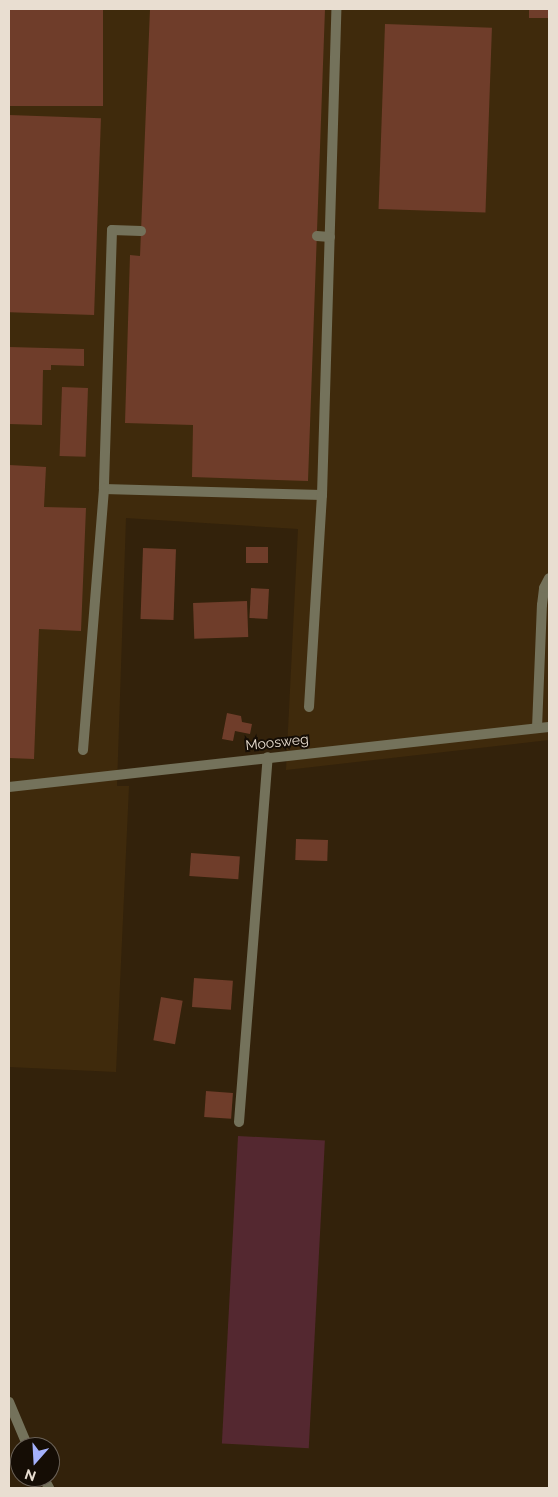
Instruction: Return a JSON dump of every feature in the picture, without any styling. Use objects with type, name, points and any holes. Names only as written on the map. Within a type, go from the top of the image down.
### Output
[{"type":"street","points":[[310,707],[322,495],[336,9]]},
{"type":"street","points":[[83,750],[104,489],[112,230],[142,231]]},
{"type":"street","points":[[317,236],[330,237]]},
{"type":"street","points":[[104,489],[322,495]]},
{"type":"street","points":[[537,728],[542,606],[544,588],[549,578]]},
{"type":"street","name":"Moosweg","points":[[9,787],[549,727]]},
{"type":"street","points":[[239,1122],[268,757]]},
{"type":"street","points":[[9,1402],[24,1437]]},
{"type":"shaded area","points":[[9,9],[549,9],[549,740],[286,770],[298,529],[126,518],[117,786],[129,786],[116,1072],[9,1067]]},
{"type":"shaded area","points":[[238,1136],[325,1141],[309,1448],[222,1444]]},
{"type":"building","points":[[9,9],[103,9],[103,106],[9,106]]},
{"type":"building","points":[[150,9],[325,9],[308,481],[192,477],[193,425],[125,423],[130,255],[140,256]]},
{"type":"building","points":[[529,9],[549,9],[549,18],[529,18]]},
{"type":"building","points":[[385,24],[492,28],[485,213],[379,209]]},
{"type":"building","points":[[9,115],[101,118],[94,315],[9,312]]},
{"type":"building","points":[[9,347],[84,349],[84,366],[51,365],[51,370],[43,370],[42,425],[9,424]]},
{"type":"building","points":[[62,387],[88,388],[86,457],[60,456]]},
{"type":"building","points":[[9,465],[46,467],[44,507],[86,508],[81,631],[39,629],[34,759],[9,758]]},
{"type":"building","points":[[246,547],[268,547],[268,563],[246,563]]},
{"type":"building","points":[[143,548],[176,549],[174,620],[141,619]]},
{"type":"building","points":[[251,588],[269,589],[267,619],[249,618]]},
{"type":"building","points":[[247,601],[248,637],[194,639],[193,603]]},
{"type":"building","points":[[227,713],[241,716],[242,722],[252,724],[250,734],[235,731],[233,741],[222,739]]},
{"type":"building","points":[[296,839],[328,840],[327,861],[295,860]]},
{"type":"building","points":[[191,853],[240,856],[238,879],[189,876]]},
{"type":"building","points":[[194,978],[233,981],[231,1010],[192,1007]]},
{"type":"building","points":[[161,997],[183,1001],[175,1044],[153,1040]]},
{"type":"building","points":[[206,1091],[233,1093],[231,1119],[204,1117]]}]
